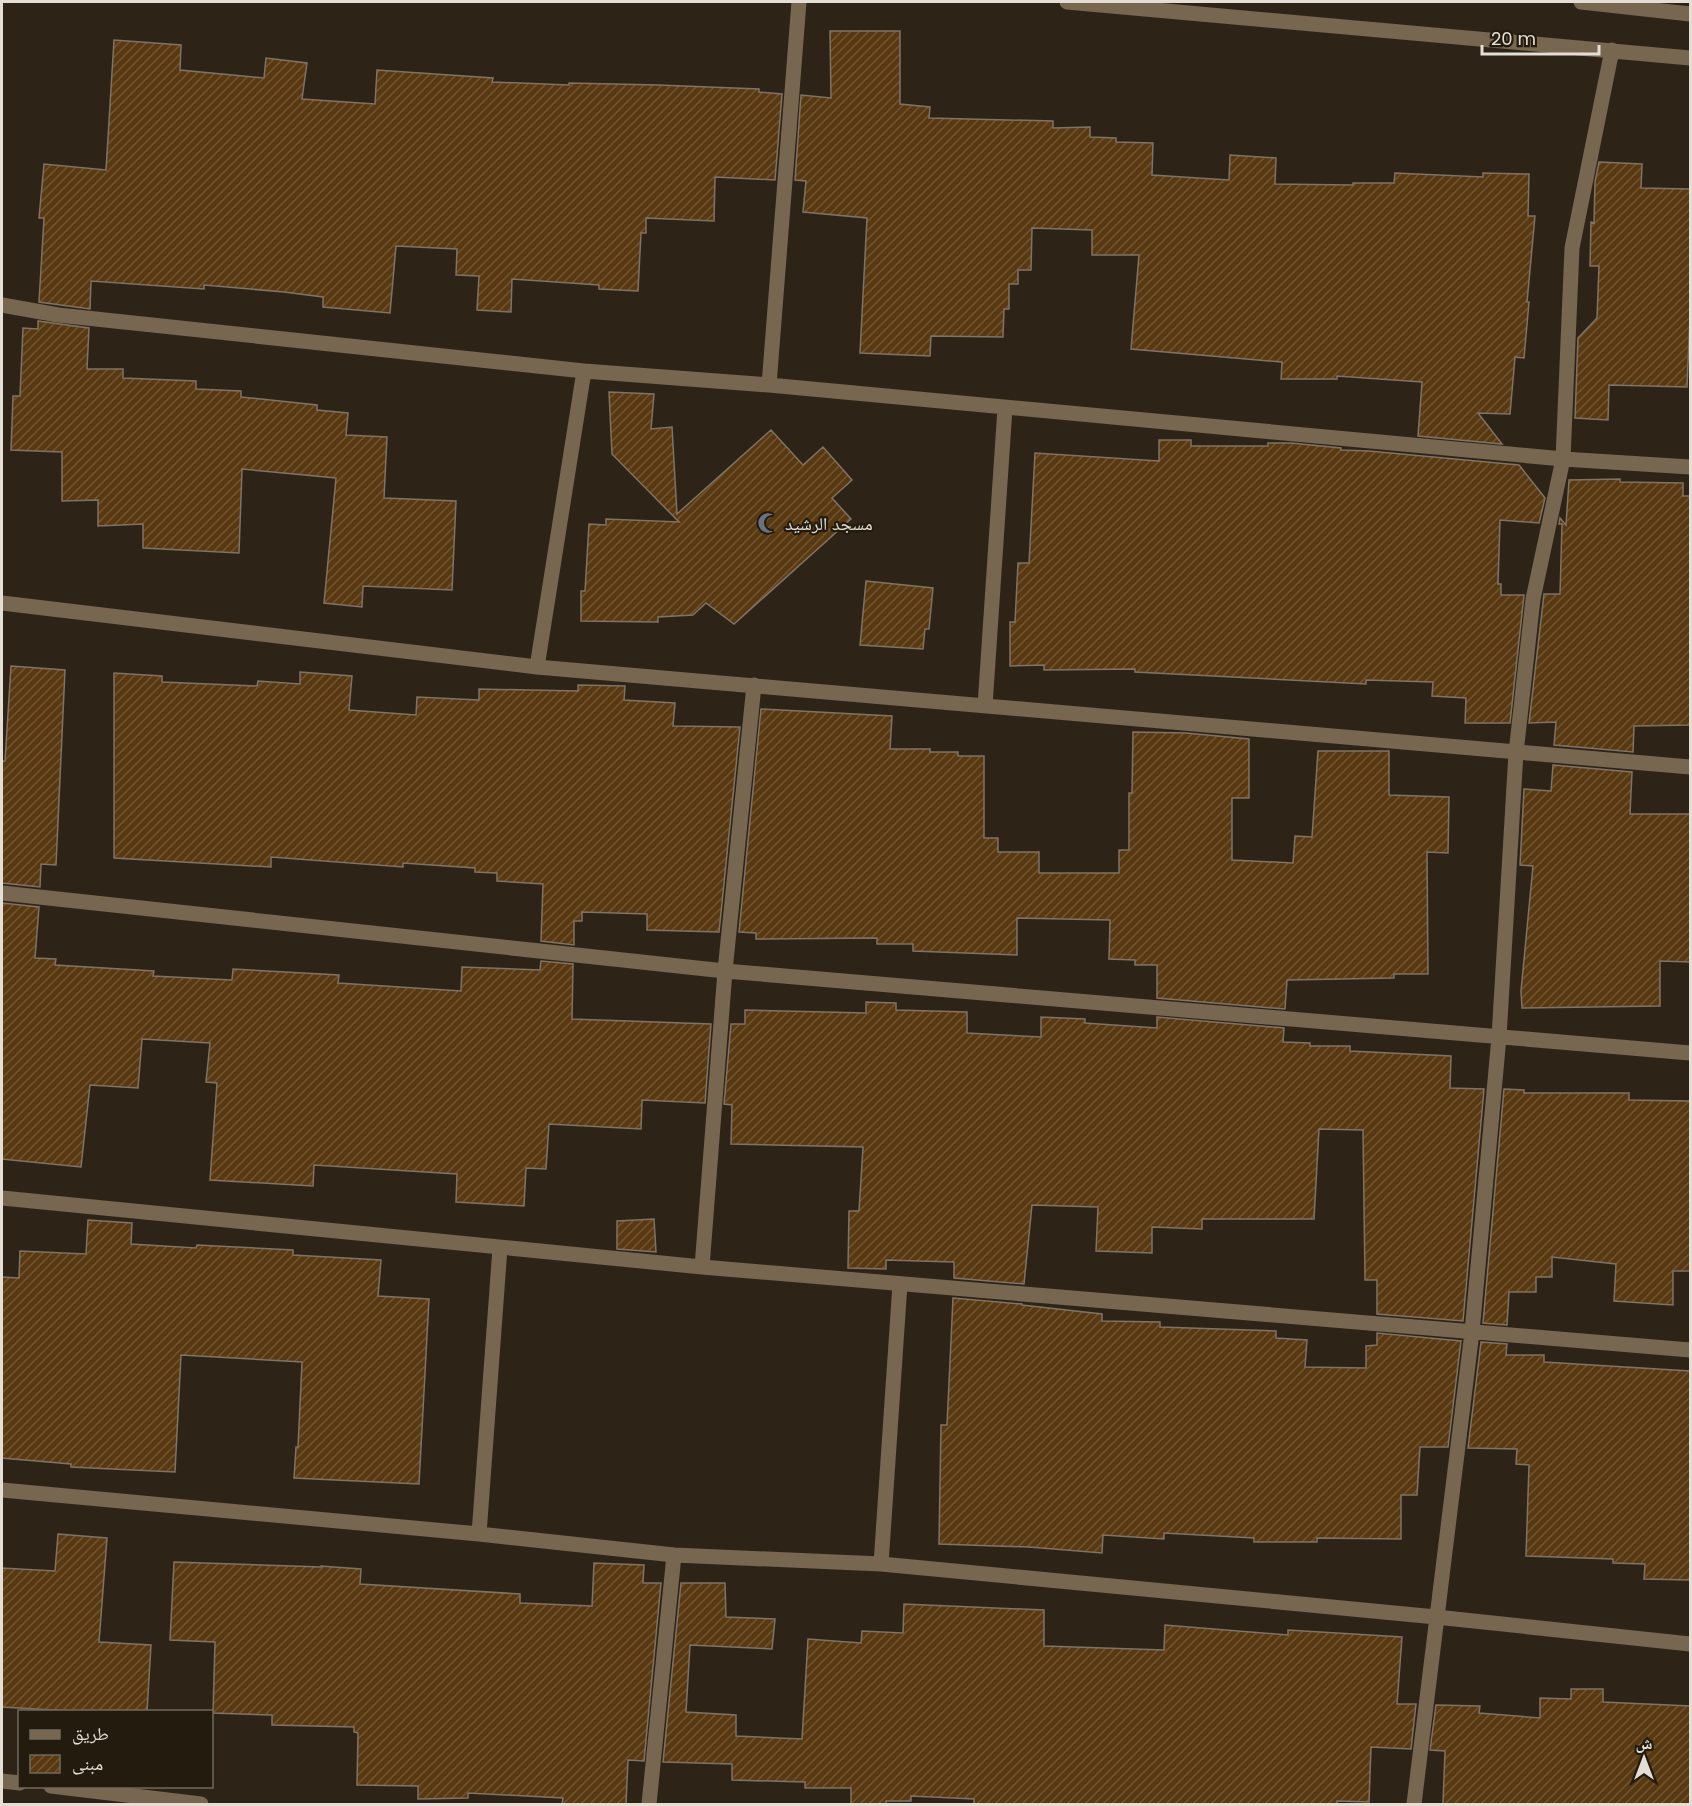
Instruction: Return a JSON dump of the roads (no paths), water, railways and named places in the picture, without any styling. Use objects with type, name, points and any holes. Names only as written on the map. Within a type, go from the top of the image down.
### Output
[{"type":"street","points":[[769,385],[799,2]]},
{"type":"street","points":[[1067,2],[1690,58]]},
{"type":"street","points":[[1581,2],[1690,14]]},
{"type":"street","points":[[1414,1804],[1472,1332],[1498,1037],[1516,753],[1533,599],[1563,459],[1572,248],[1611,50]]},
{"type":"street","points":[[2,305],[70,316],[584,371],[769,385],[1563,459],[1690,467]]},
{"type":"street","points":[[537,667],[584,371]]},
{"type":"street","points":[[985,706],[1005,408]]},
{"type":"street","points":[[2,603],[537,667],[1690,767]]},
{"type":"street","points":[[702,1267],[725,970],[754,685]]},
{"type":"street","points":[[2,893],[725,970],[1690,1053]]},
{"type":"street","points":[[2,1198],[702,1267],[1690,1350]]},
{"type":"street","points":[[479,1534],[500,1248]]},
{"type":"street","points":[[881,1564],[900,1284]]},
{"type":"street","points":[[2,1490],[479,1534],[674,1555],[881,1564],[1436,1617],[1690,1644]]},
{"type":"street","points":[[649,1804],[674,1555]]},
{"type":"street","points":[[2,1780],[18,1783]]},
{"type":"street","points":[[68,1788],[201,1804]]},
{"type":"place","name":"مسجد الرشيد","points":[[768,523]]}]
